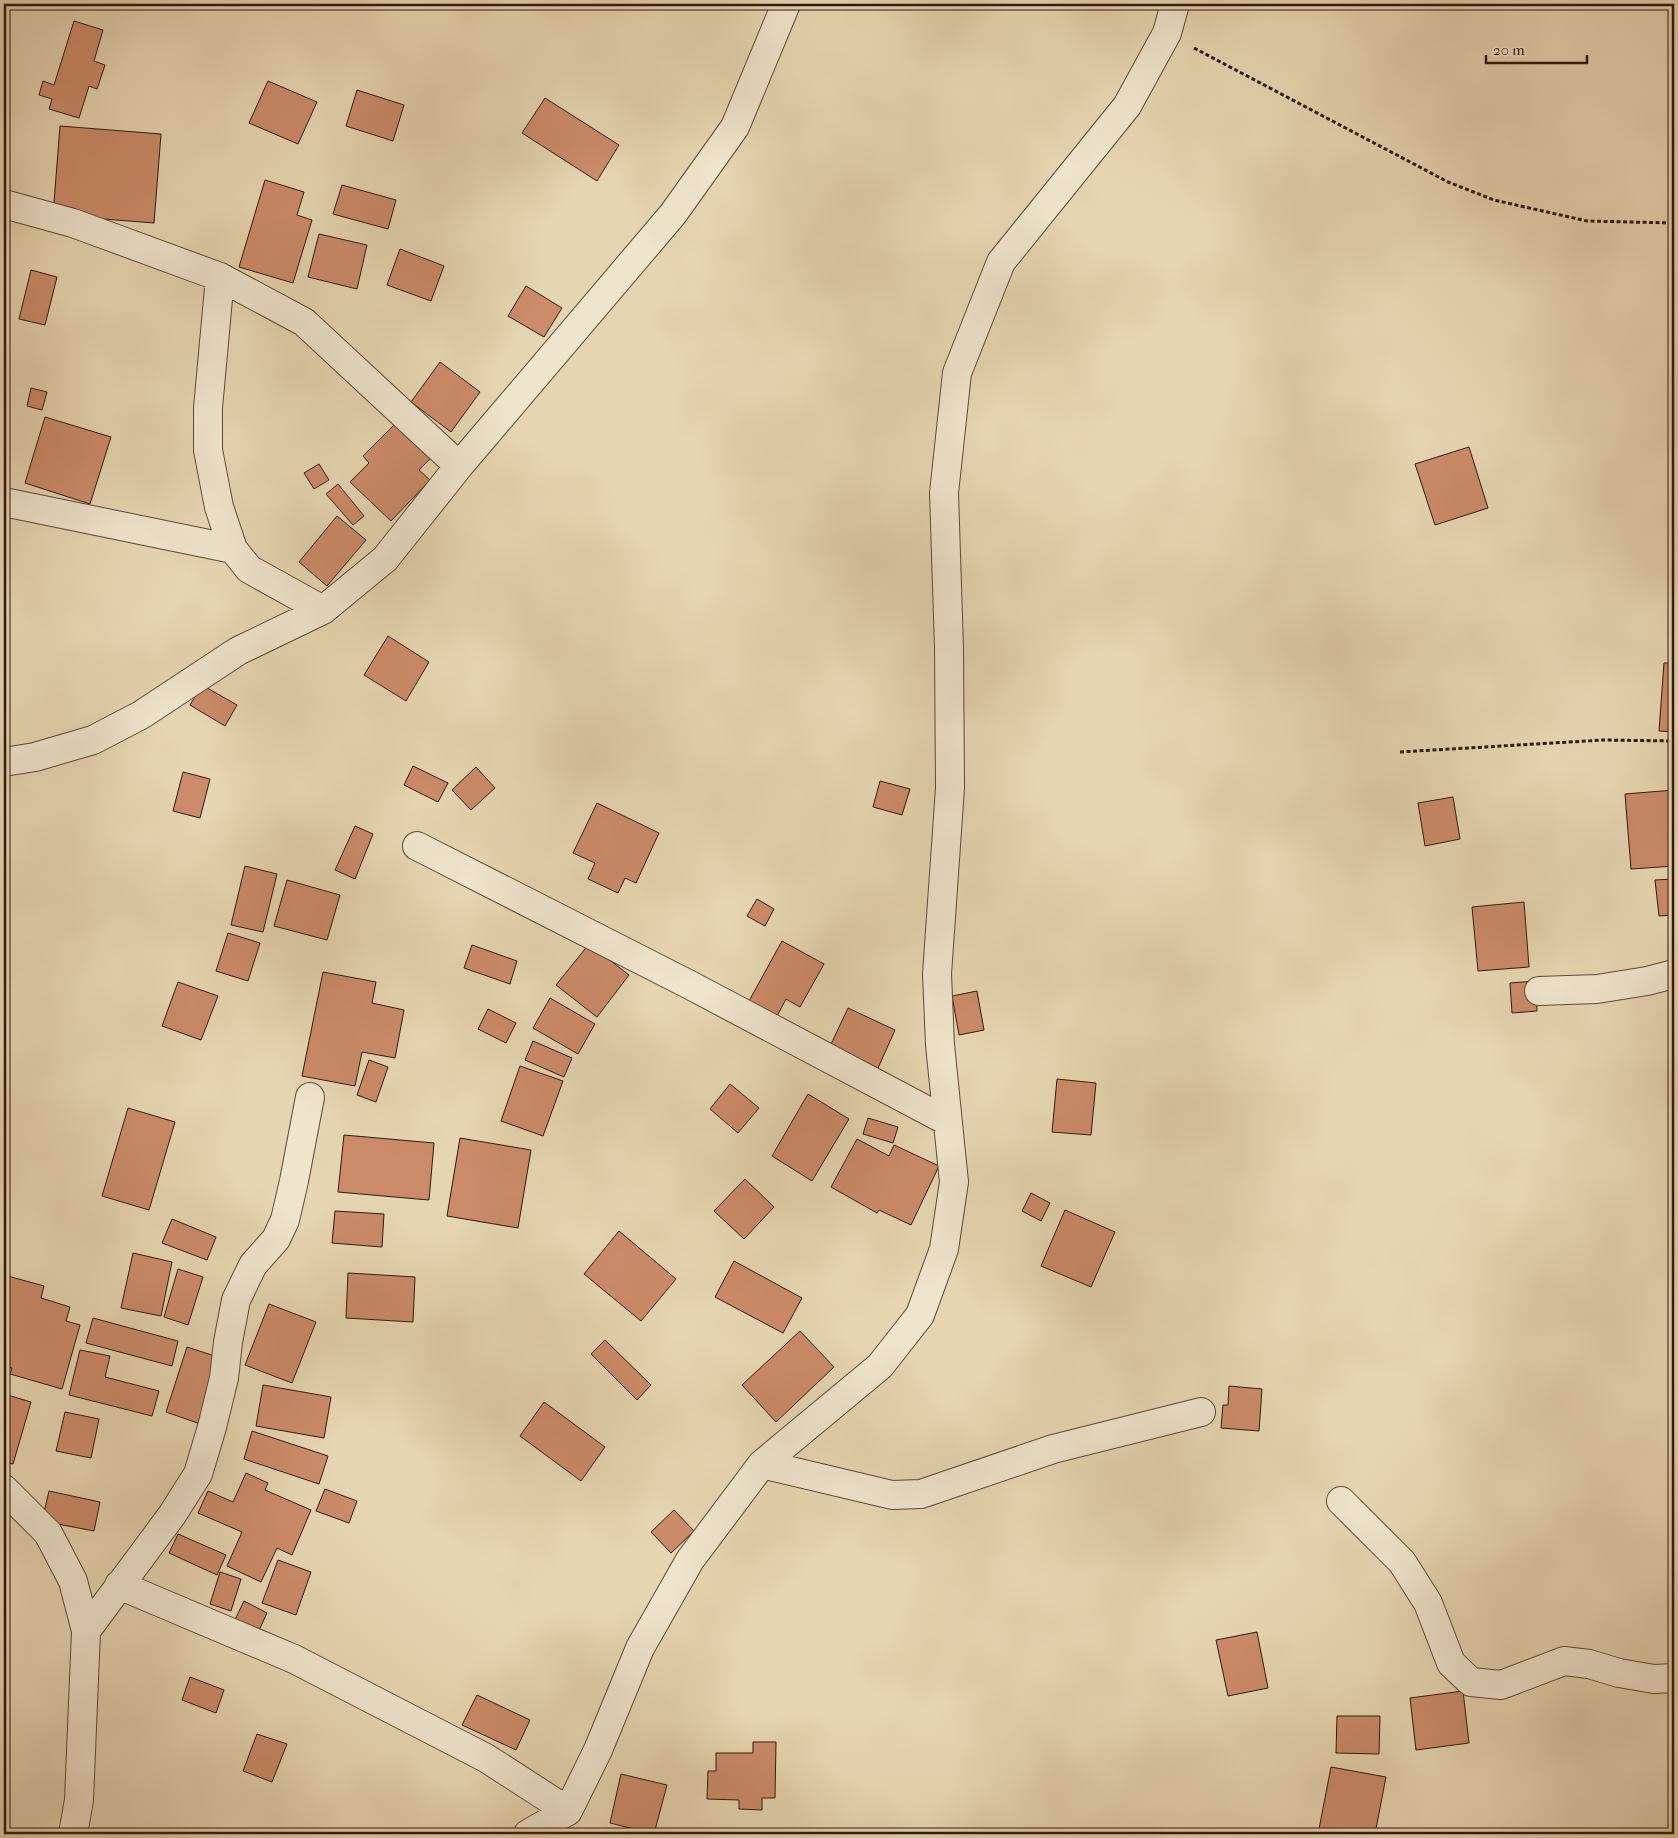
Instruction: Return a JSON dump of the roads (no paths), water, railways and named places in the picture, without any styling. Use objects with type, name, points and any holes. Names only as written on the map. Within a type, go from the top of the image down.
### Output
[{"type":"street","points":[[4,762],[35,757],[93,740],[141,715],[238,651],[323,610],[385,559],[459,466],[667,222],[735,127],[786,4]]},
{"type":"street","points":[[528,1834],[568,1810],[598,1750],[640,1648],[690,1560],[762,1464],[880,1366],[920,1315],[944,1249],[954,1182],[940,1045],[937,974],[950,788],[949,648],[944,493],[957,373],[1001,262],[1127,106],[1167,34],[1175,4]]},
{"type":"street","points":[[4,204],[73,223],[220,277],[304,322],[459,466]]},
{"type":"street","points":[[220,277],[208,408],[208,450],[219,507],[233,550],[249,569],[323,610]]},
{"type":"street","points":[[4,502],[233,550]]},
{"type":"street","points":[[417,846],[690,985],[947,1121]]},
{"type":"street","points":[[1539,991],[1597,989],[1647,981],[1674,974]]},
{"type":"street","points":[[86,1631],[172,1515],[198,1474],[224,1378],[228,1342],[236,1300],[253,1265],[276,1239],[285,1220],[310,1097]]},
{"type":"street","points":[[762,1464],[892,1495],[921,1494],[1053,1449],[1201,1412]]},
{"type":"street","points":[[4,1489],[48,1533],[73,1581],[86,1631],[79,1800],[74,1834]]},
{"type":"street","points":[[1341,1501],[1402,1562],[1428,1603],[1451,1664],[1471,1682],[1501,1685],[1564,1661],[1654,1679],[1674,1678]]},
{"type":"street","points":[[119,1585],[294,1659],[486,1758],[568,1810]]}]
